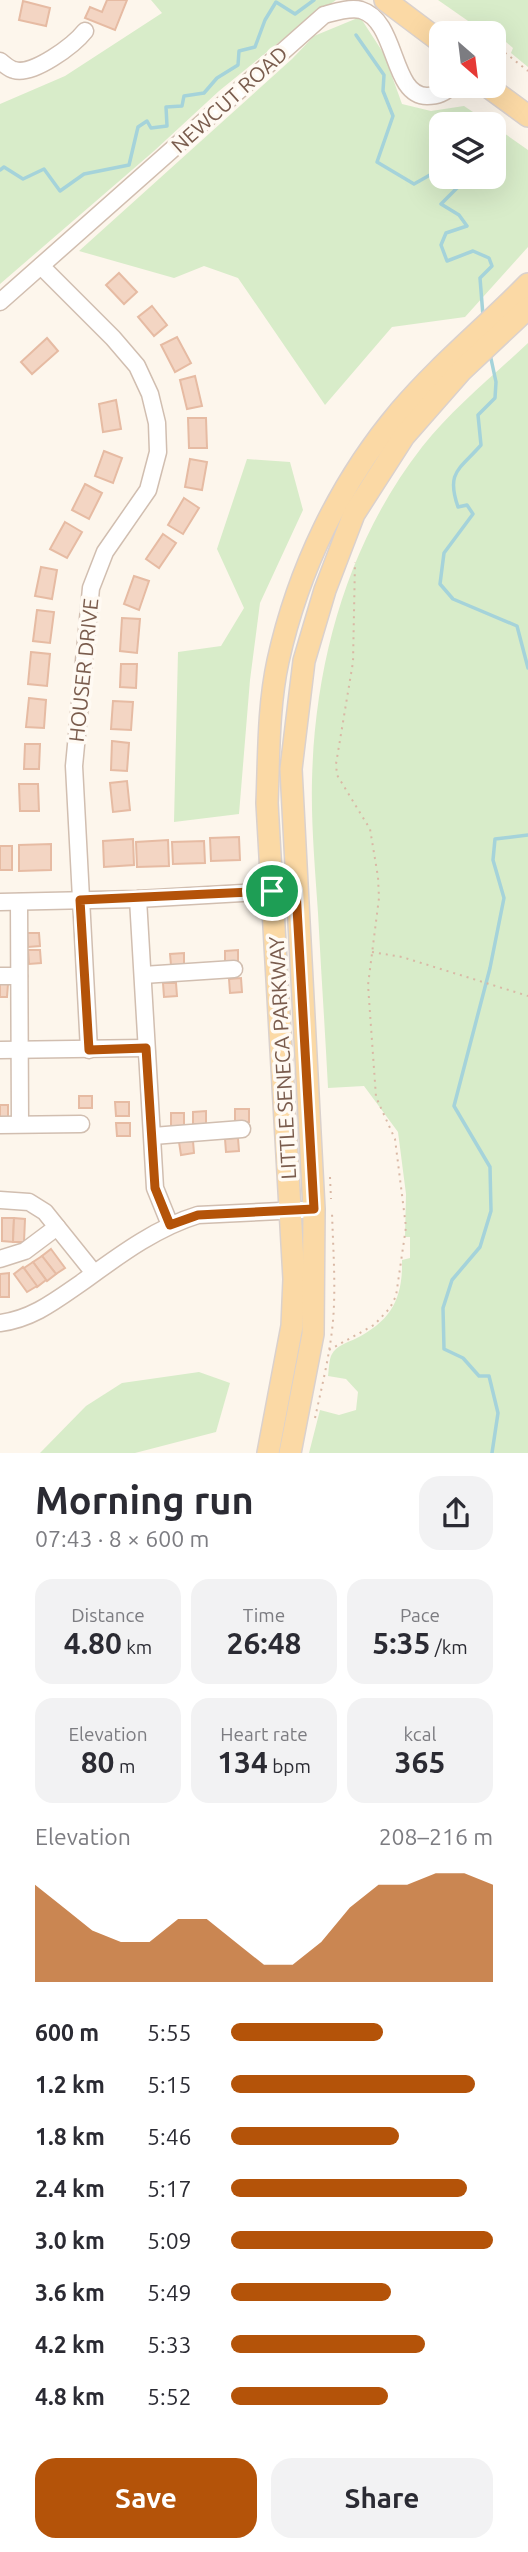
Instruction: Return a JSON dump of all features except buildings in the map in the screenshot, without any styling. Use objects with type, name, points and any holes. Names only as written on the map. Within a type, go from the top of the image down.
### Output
[{"type":"main road","points":[[385,0],[429,33]]},
{"type":"main road","points":[[503,98],[528,116]]},
{"type":"main road","name":"LITTLE SENECA PARKWAY","points":[[268,1453],[292,1326],[294,1279],[267,803],[270,728],[278,662],[296,597],[314,548],[339,499],[373,445],[401,410],[515,313],[528,284]]},
{"type":"main road","name":"LITTLE SENECA PARKWAY","points":[[290,1453],[313,1334],[314,1209],[291,769],[304,661],[325,590],[354,514],[404,436],[456,364]]},
{"type":"street","name":"NEWCUT ROAD","points":[[0,302],[324,15],[360,10],[372,16],[390,42],[401,75],[411,89],[422,96],[429,96]]},
{"type":"street","points":[[0,61],[13,70],[21,71],[33,67],[75,44],[85,31]]},
{"type":"street","name":"HOUSER DRIVE","points":[[41,266],[137,366],[157,423],[158,452],[148,489],[105,552],[91,588],[74,766],[89,1050]]},
{"type":"street","points":[[0,902],[138,899],[296,890]]},
{"type":"street","points":[[138,899],[155,1188],[170,1225]]},
{"type":"street","points":[[19,902],[22,1051],[20,1124]]},
{"type":"street","points":[[143,975],[234,969]]},
{"type":"street","points":[[0,976],[19,976]]},
{"type":"street","points":[[0,1051],[146,1048]]},
{"type":"street","points":[[0,1125],[81,1124]]},
{"type":"street","points":[[153,1136],[242,1129]]},
{"type":"street","points":[[0,1200],[29,1202],[45,1212],[94,1273]]},
{"type":"street","points":[[0,1323],[16,1321],[39,1312],[170,1225],[198,1215],[314,1209]]},
{"type":"street","points":[[0,1259],[25,1251],[57,1227]]},
{"type":"path","points":[[506,54],[528,71]]},
{"type":"path","points":[[329,1350],[374,1325],[390,1308],[396,1296],[406,1227],[395,1139],[376,1097],[368,985],[379,898],[378,877],[370,829],[337,775],[336,764],[353,662],[355,560]]},
{"type":"path","points":[[371,952],[402,957],[528,996]]},
{"type":"path","points":[[313,1427],[329,1350],[334,1285],[330,1175]]},
{"type":"green space","points":[[151,0],[336,0],[219,91],[0,284],[0,104],[65,76],[162,13]]},
{"type":"green space","points":[[438,0],[528,0],[528,67],[511,53],[513,48],[506,42],[506,21],[468,21]]},
{"type":"green space","points":[[360,17],[384,54],[402,104],[431,111],[464,106],[473,112],[429,112],[429,189],[506,189],[506,134],[528,150],[528,247],[465,317],[392,327],[325,405],[238,278],[204,266],[174,278],[79,251],[292,59],[314,36]]},
{"type":"green space","points":[[528,343],[528,1453],[309,1453],[320,1410],[339,1415],[356,1410],[358,1392],[346,1379],[328,1376],[332,1354],[339,1347],[378,1325],[386,1316],[397,1297],[402,1260],[410,1258],[410,1237],[405,1237],[406,1194],[398,1132],[364,1086],[328,1088],[312,797],[320,691],[340,604],[355,563],[396,484],[422,447],[447,419]]},
{"type":"green space","points":[[247,459],[290,462],[303,510],[260,603],[250,680],[239,814],[174,822],[178,652],[221,646],[244,608],[217,549]]},
{"type":"green space","points":[[199,1372],[230,1383],[216,1432],[135,1453],[40,1453],[86,1406],[122,1383]]},
{"type":"waterway","points":[[0,170],[4,167],[23,179],[44,169],[60,191],[84,174],[129,165],[138,127],[147,121],[151,128],[167,126],[166,107],[182,106],[184,96],[204,93],[217,78],[238,65],[239,51],[255,47],[265,20],[276,2],[295,14],[314,0]]},
{"type":"waterway","points":[[356,35],[384,75],[383,91],[393,116],[377,162],[414,184],[429,176]]},
{"type":"waterway","points":[[456,189],[441,204],[459,215],[467,226],[446,233],[441,245],[447,261],[473,251],[489,258],[492,266],[480,278],[483,316]]},
{"type":"waterway","points":[[490,354],[496,382],[495,398],[478,415],[481,445],[461,466],[453,486],[458,507],[467,505],[473,514],[444,553],[440,584],[453,599],[517,626],[528,668]]},
{"type":"waterway","points":[[492,1453],[498,1413],[489,1376],[479,1376],[463,1358],[444,1349],[443,1308],[452,1280],[480,1247],[491,1211],[490,1167],[454,1106],[490,968],[504,898],[493,860],[495,839],[528,835]]},
{"type":"route","points":[[296,890],[305,1010],[314,1209],[198,1215],[170,1225],[155,1188],[146,1048],[89,1050],[80,900],[272,891],[296,890]]}]
